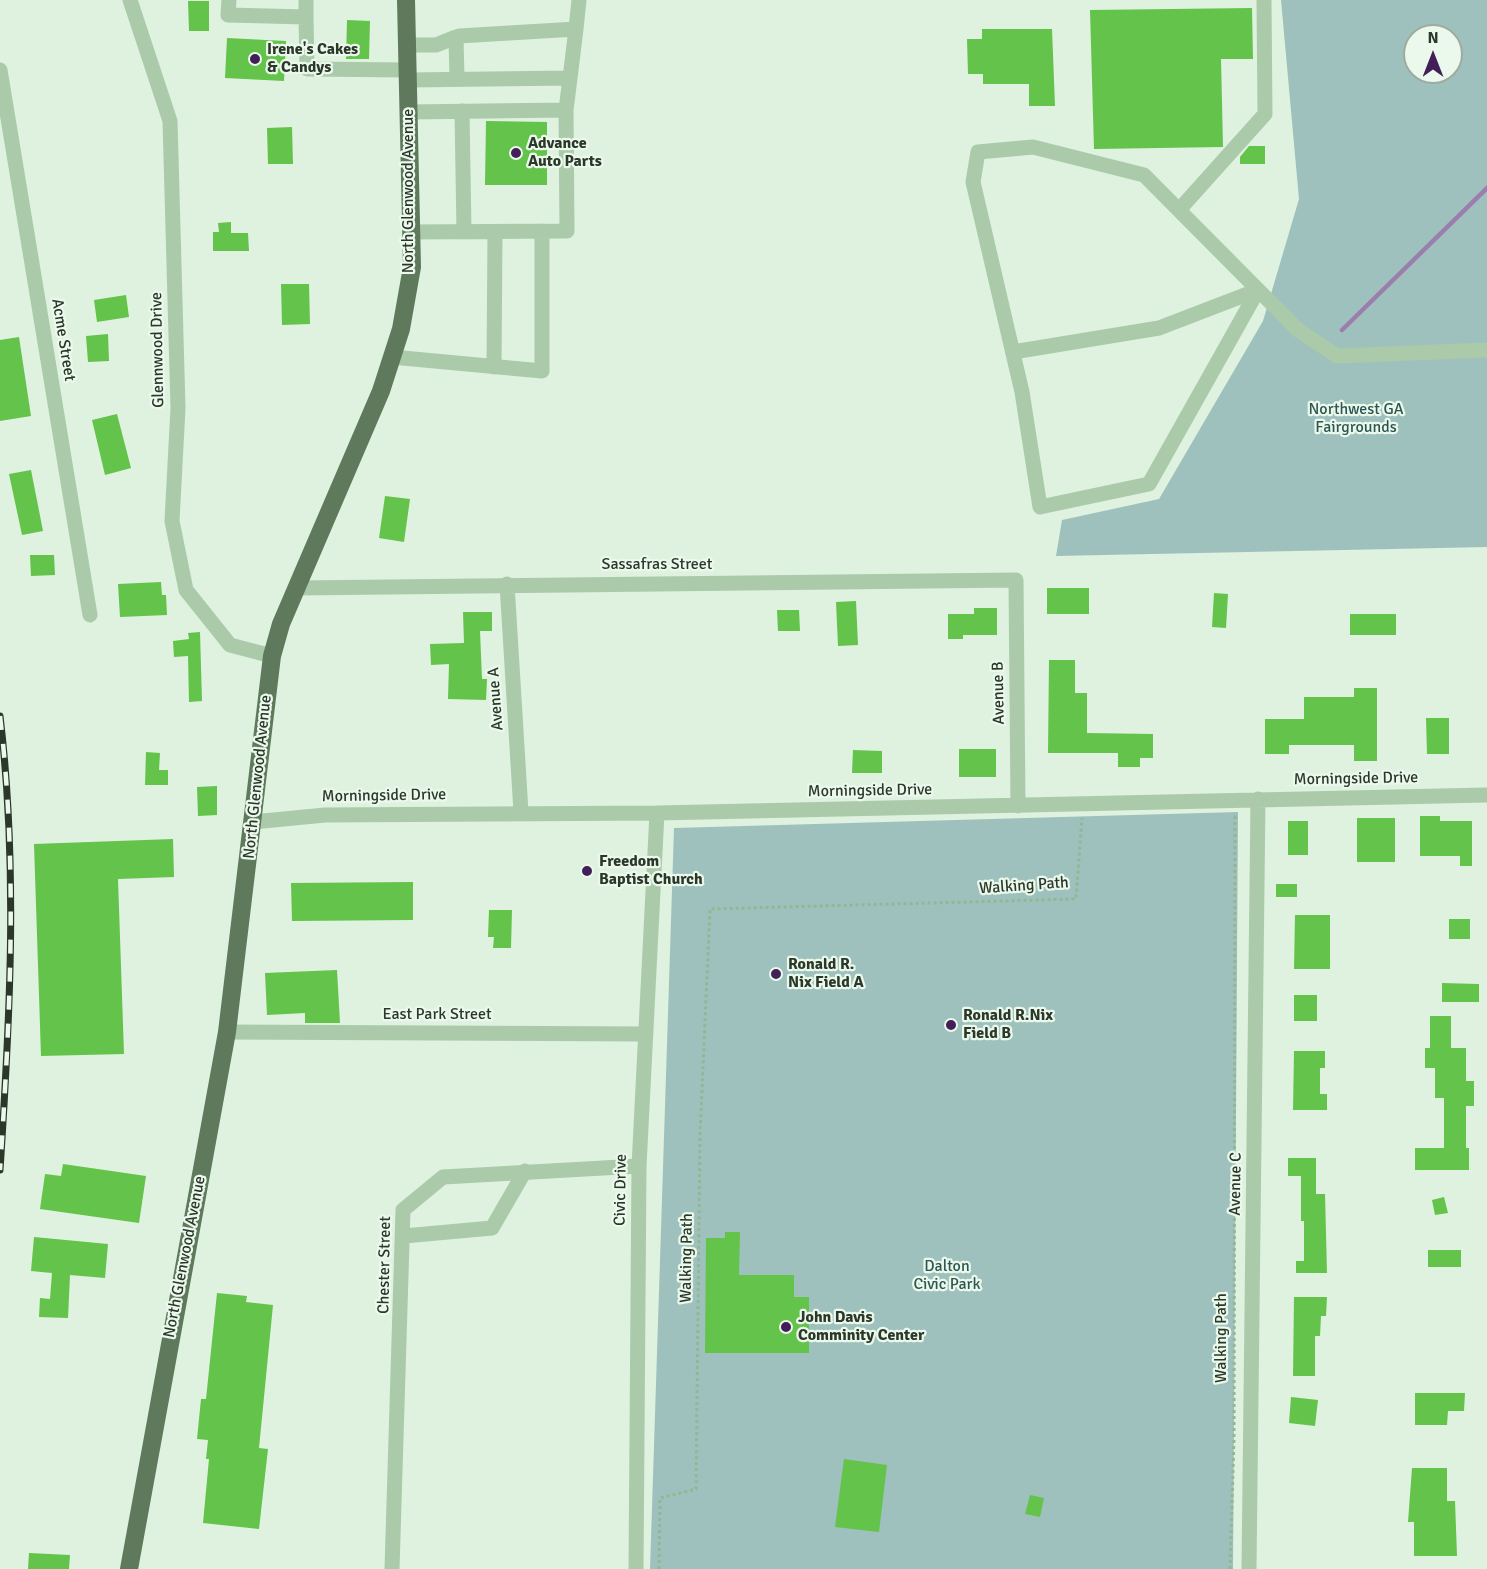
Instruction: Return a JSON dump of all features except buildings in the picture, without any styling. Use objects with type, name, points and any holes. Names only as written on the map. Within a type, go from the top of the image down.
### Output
[{"type":"main road","name":"North Glenwood Avenue","points":[[129,1569],[227,1032],[254,822],[272,656],[280,624],[298,588],[381,391],[401,329],[412,267],[406,0]]},
{"type":"street","name":"Glennwood Drive","points":[[130,0],[170,121],[178,408],[172,521],[186,590],[230,645],[272,656]]},
{"type":"street","points":[[229,0],[228,15],[306,17]]},
{"type":"street","points":[[306,0],[307,69],[457,79],[570,78]]},
{"type":"street","points":[[411,232],[567,231],[566,110],[579,0]]},
{"type":"street","points":[[1179,210],[1265,114],[1264,0]]},
{"type":"street","points":[[407,45],[436,45],[456,38],[576,29]]},
{"type":"street","points":[[456,38],[457,79]]},
{"type":"street","name":"Acme Street","points":[[0,70],[90,615]]},
{"type":"street","points":[[408,112],[566,110]]},
{"type":"street","points":[[462,111],[464,232]]},
{"type":"street","points":[[1258,290],[1149,484],[1040,507],[1022,392],[973,182],[978,152],[1033,147],[1144,175],[1298,330],[1337,356],[1487,350]]},
{"type":"street","points":[[392,357],[542,371],[542,231]]},
{"type":"street","points":[[494,367],[495,232]]},
{"type":"street","points":[[1013,352],[1159,328],[1258,290]]},
{"type":"street","name":"Sassafras Street","points":[[298,588],[1016,580]]},
{"type":"street","name":"Avenue B","points":[[1016,580],[1018,806]]},
{"type":"street","name":"Avenue A","points":[[507,584],[521,812]]},
{"type":"street","name":"Morningside Drive","points":[[254,822],[325,815],[521,812],[657,813],[1487,795]]},
{"type":"street","name":"Avenue C","points":[[1249,1569],[1258,799]]},
{"type":"street","name":"Civic Drive","points":[[636,1569],[639,1166],[657,813]]},
{"type":"street","name":"East Park Street","points":[[227,1032],[646,1034]]},
{"type":"street","name":"Chester Street","points":[[392,1569],[405,1236],[404,1210],[443,1177],[639,1166]]},
{"type":"street","points":[[405,1236],[492,1228],[525,1171]]},
{"type":"path","name":"Walking Path","points":[[659,1569],[660,1498],[696,1489],[700,1135],[710,909],[1076,899],[1082,812]]},
{"type":"path","name":"Walking Path","points":[[1223,816],[1235,817],[1234,1438],[1230,1569]]},
{"type":"green space","name":"Northwest GA Fairgrounds","points":[[1281,0],[1487,0],[1487,547],[1056,556],[1062,520],[1159,499],[1263,321],[1299,199]]},
{"type":"green space","name":"Dalton Civic Park","points":[[1238,812],[1233,1569],[650,1569],[674,828]]},
{"type":"waterway","points":[[1342,330],[1487,188]]},
{"type":"railway","points":[[0,716],[6,773],[11,886],[7,1056],[0,1170]]},
{"type":"place","name":"Irene's Cakes & Candys","points":[[255,59]]},
{"type":"place","name":"Advance Auto Parts","points":[[516,153]]},
{"type":"place","name":"Freedom Baptist Church","points":[[587,871]]},
{"type":"place","name":"Ronald R. Nix Field A","points":[[776,974]]},
{"type":"place","name":"Ronald R.Nix Field B","points":[[951,1025]]},
{"type":"place","name":"John Davis Comminity Center","points":[[786,1327]]}]
